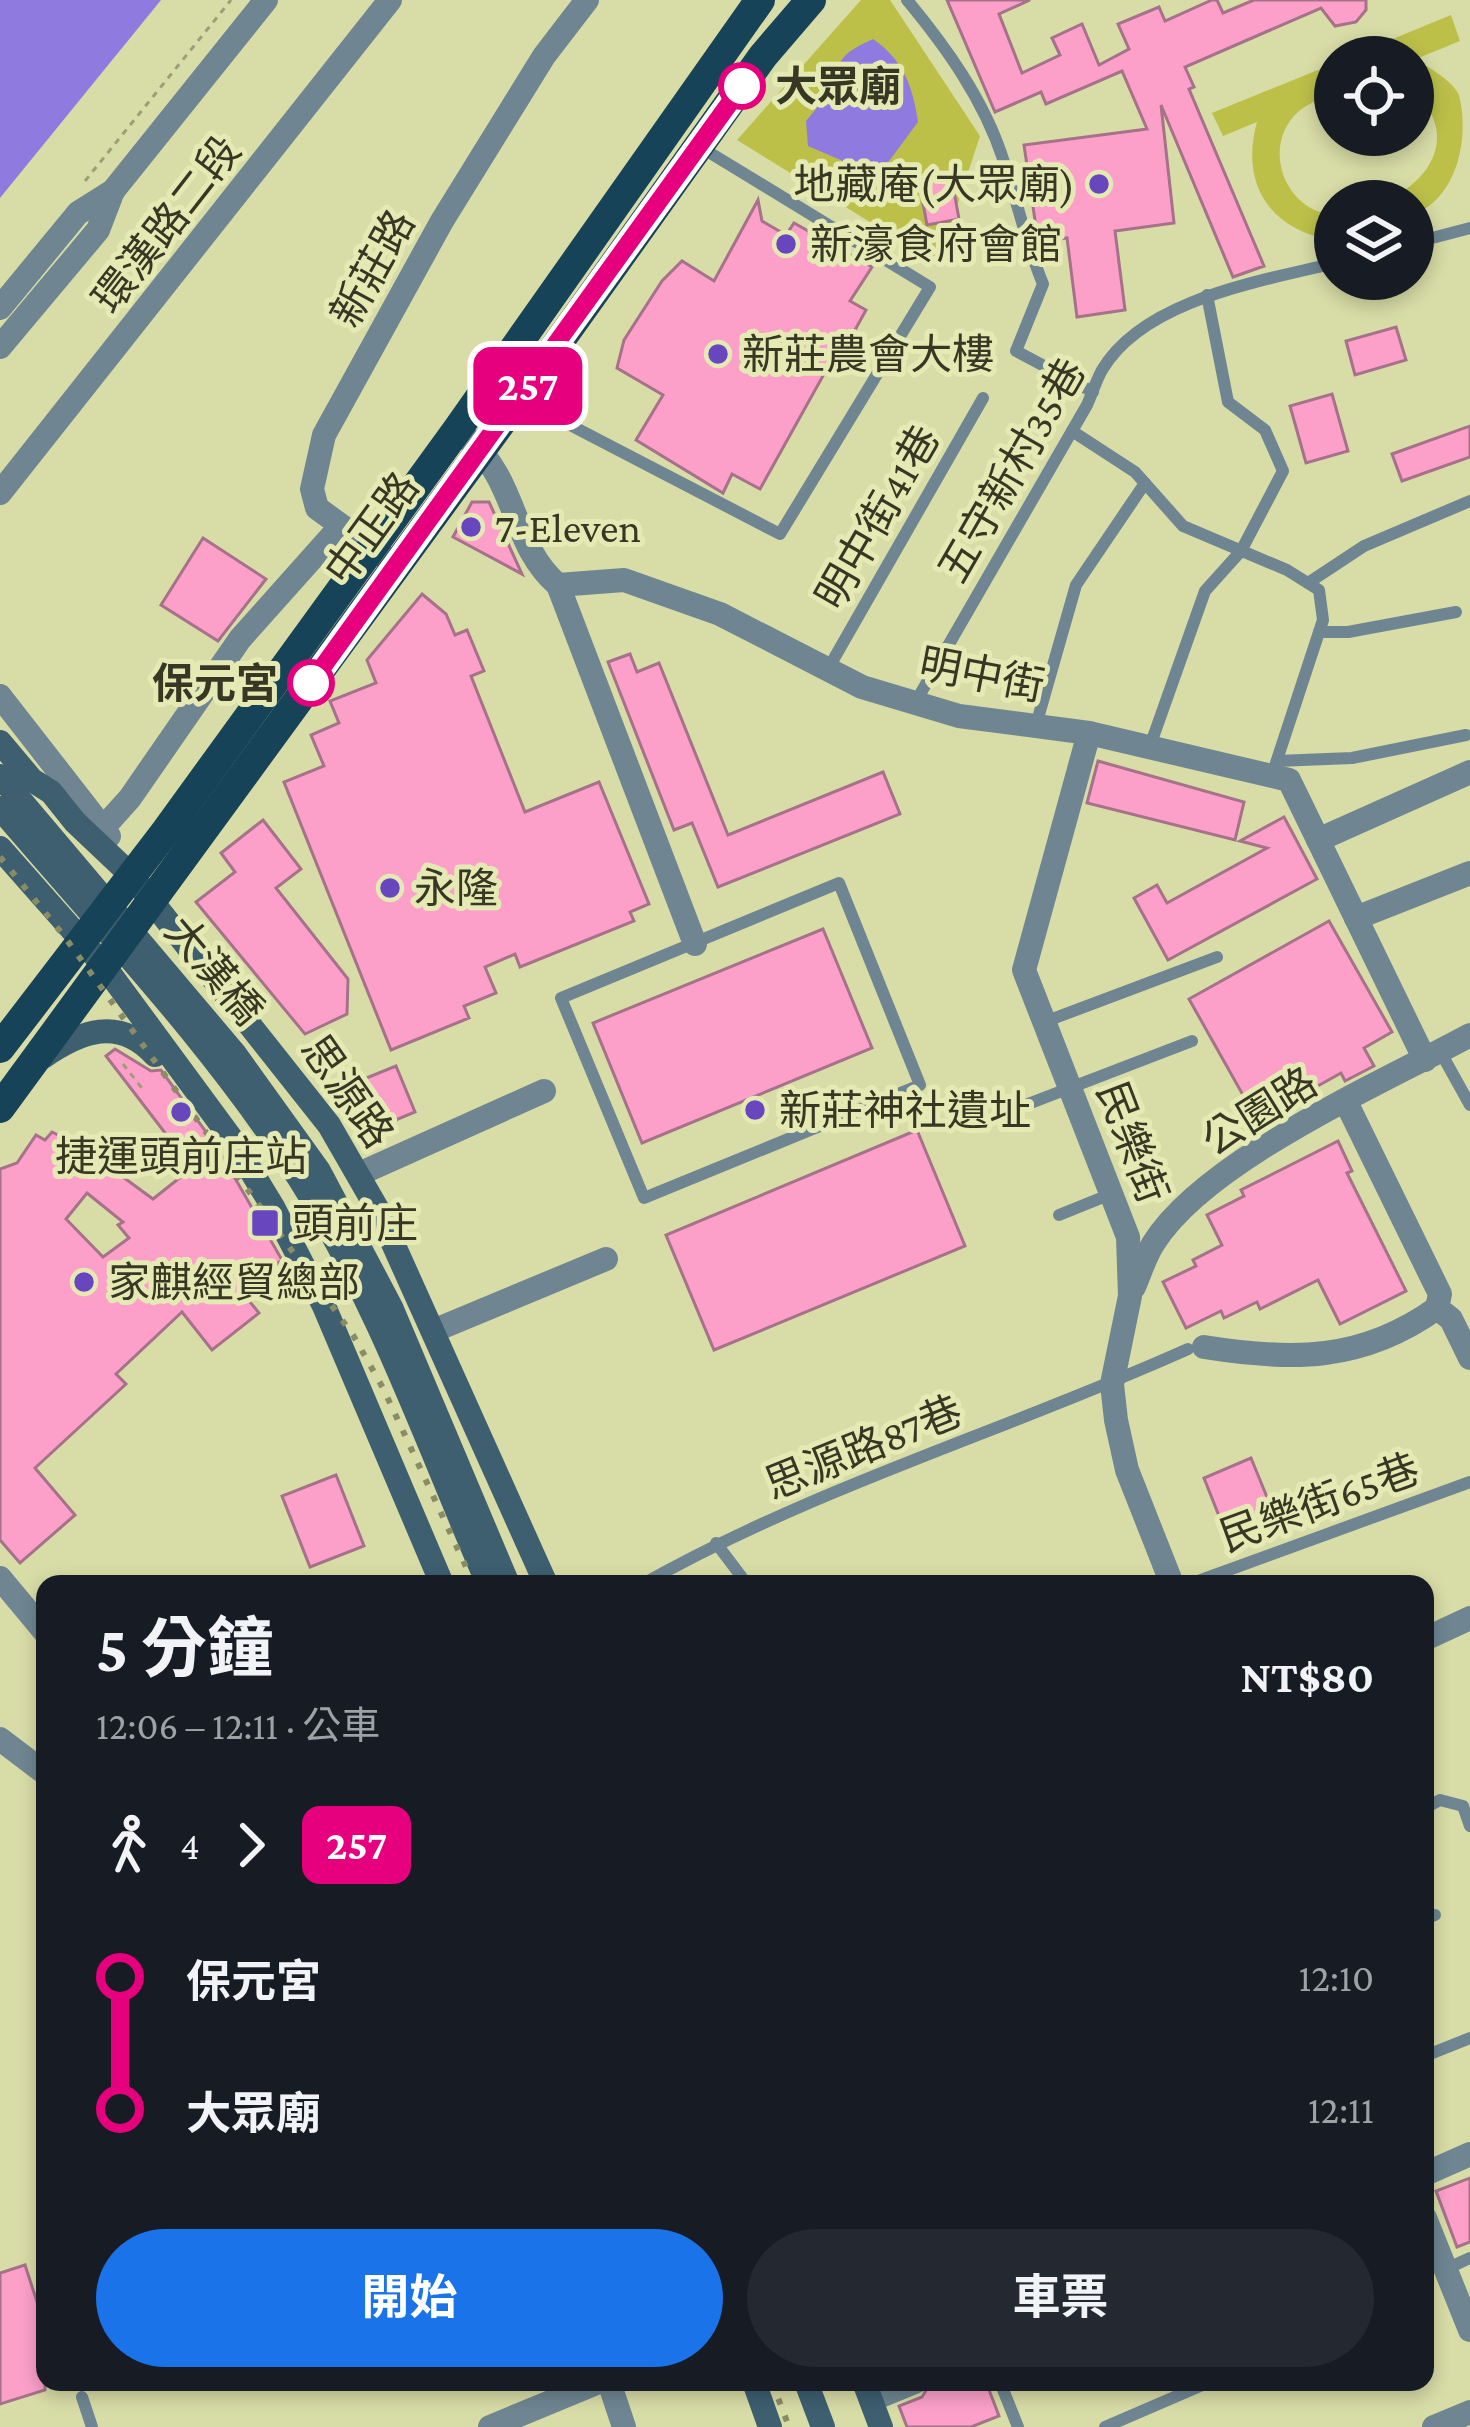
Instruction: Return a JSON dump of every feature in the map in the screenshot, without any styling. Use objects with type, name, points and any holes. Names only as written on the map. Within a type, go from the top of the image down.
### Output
[{"type":"main road","name":"中正路","points":[[0,1048],[80,938],[383,556],[469,440],[760,0]]},
{"type":"main road","name":"中正路","points":[[469,440],[519,398],[763,56],[811,0]]},
{"type":"main road","name":"中正路","points":[[0,1108],[153,903],[383,556]]},
{"type":"main road","points":[[0,742],[32,781],[51,792],[131,875]]},
{"type":"main road","name":"大漢橋","points":[[0,776],[235,1054],[299,1139],[365,1253],[431,1429]]},
{"type":"main road","name":"大漢橋","points":[[0,808],[219,1066],[280,1150],[349,1264],[431,1429]]},
{"type":"main road","points":[[5,857],[105,967],[231,1138],[273,1207],[324,1306],[438,1575]]},
{"type":"main road","name":"思源路","points":[[131,875],[297,1080],[359,1174],[542,1575]]},
{"type":"main road","points":[[187,1078],[248,1018]]},
{"type":"main road","points":[[31,1065],[87,1033],[137,1036],[247,1168]]},
{"type":"main road","points":[[231,1138],[297,1080]]},
{"type":"main road","points":[[431,1429],[485,1575]]},
{"type":"main road","points":[[431,1429],[504,1575]]},
{"type":"main road","points":[[506,1493],[523,1575]]},
{"type":"main road","points":[[757,2391],[770,2427]]},
{"type":"main road","points":[[809,2391],[823,2427]]},
{"type":"main road","points":[[823,2391],[837,2427]]},
{"type":"main road","points":[[867,2391],[881,2427]]},
{"type":"street","points":[[0,347],[98,230],[113,191],[266,0]]},
{"type":"street","name":"環漢路二段","points":[[0,494],[390,0]]},
{"type":"street","name":"新莊路","points":[[339,528],[317,508],[312,489],[325,435],[442,221],[544,56],[586,0]]},
{"type":"street","points":[[0,308],[78,213],[113,191]]},
{"type":"street","points":[[469,440],[495,466],[538,567],[559,585],[694,944]]},
{"type":"street","points":[[104,826],[130,798],[240,639],[339,528],[383,556]]},
{"type":"street","name":"明中街","points":[[559,585],[623,580],[720,614],[862,687],[959,716],[1089,733],[1274,768]]},
{"type":"street","name":"思源路","points":[[0,695],[104,826],[131,875]]},
{"type":"street","points":[[0,722],[44,774],[51,792]]},
{"type":"street","name":"民樂街","points":[[1089,733],[1024,970],[1127,1237],[1130,1296],[1112,1384],[1126,1469],[1168,1575]]},
{"type":"street","points":[[1274,768],[1289,780],[1356,918],[1432,1055]]},
{"type":"street","points":[[1318,840],[1470,772]]},
{"type":"street","points":[[1356,918],[1470,873]]},
{"type":"street","name":"公園路","points":[[1130,1296],[1153,1244],[1179,1213],[1236,1166],[1290,1131],[1470,1035]]},
{"type":"street","points":[[359,1174],[544,1091]]},
{"type":"street","points":[[1196,1348],[1268,1358],[1337,1353],[1412,1326],[1437,1309],[1440,1294],[1346,1102]]},
{"type":"street","points":[[434,1331],[606,1259]]},
{"type":"street","points":[[1437,1309],[1451,1319],[1470,1358]]},
{"type":"street","points":[[0,1578],[36,1621]]},
{"type":"street","points":[[1434,1635],[1470,1618]]},
{"type":"street","points":[[0,1739],[36,1766]]},
{"type":"street","points":[[1434,2170],[1470,2154]]},
{"type":"street","points":[[1434,2241],[1470,2330]]},
{"type":"street","points":[[490,2427],[577,2391]]},
{"type":"street","points":[[612,2391],[625,2427]]},
{"type":"street","points":[[1434,2427],[1470,2412]]},
{"type":"lane","points":[[907,0],[950,52],[1003,156],[1024,241],[1043,284],[1016,351],[1093,392]]},
{"type":"lane","points":[[519,398],[780,534],[930,287],[700,146]]},
{"type":"lane","points":[[1434,237],[1470,228]]},
{"type":"lane","name":"五守新村35巷","points":[[915,703],[1072,431],[1103,368],[1142,329],[1207,295],[1314,267]]},
{"type":"lane","points":[[1150,747],[1205,591],[1241,551],[1282,471],[1265,430],[1228,402],[1207,295]]},
{"type":"lane","name":"明中街41巷","points":[[828,669],[983,398]]},
{"type":"lane","points":[[1072,431],[1135,472],[1184,526],[1319,590],[1323,620],[1274,768],[1466,735]]},
{"type":"lane","points":[[1035,726],[1076,585],[1144,483]]},
{"type":"lane","points":[[1309,584],[1364,546],[1470,501]]},
{"type":"lane","points":[[1319,632],[1348,632],[1456,611]]},
{"type":"lane","points":[[839,883],[920,1085],[644,1198],[561,998],[694,944],[839,883]]},
{"type":"lane","points":[[1044,1022],[1217,957]]},
{"type":"lane","points":[[997,1116],[1192,1041]]},
{"type":"lane","points":[[1432,1055],[1470,1105]]},
{"type":"lane","points":[[1059,1215],[1111,1195]]},
{"type":"lane","name":"思源路87巷","points":[[659,1575],[716,1543],[1196,1348]]},
{"type":"lane","name":"民樂街65巷","points":[[1215,1575],[1470,1482]]},
{"type":"lane","points":[[716,1543],[740,1575]]},
{"type":"lane","points":[[1434,1803],[1463,1806],[1470,1826]]},
{"type":"lane","points":[[1434,2052],[1470,2038]]},
{"type":"lane","points":[[1445,2269],[1470,2258]]},
{"type":"lane","points":[[1004,2391],[1018,2427]]},
{"type":"lane","points":[[1106,2427],[1189,2391]]},
{"type":"lane","points":[[82,2397],[92,2427]]},
{"type":"path","points":[[85,181],[231,0]]},
{"type":"path","points":[[123,1064],[145,1092]]},
{"type":"shaded area","points":[[0,0],[161,0],[0,198]]},
{"type":"shaded area","points":[[861,0],[890,0],[980,136],[938,264],[737,140]]},
{"type":"shaded area","points":[[1451,15],[1460,41],[1434,52],[1434,36],[1400,36]]},
{"type":"shaded area","points":[[873,39],[905,75],[918,122],[878,176],[808,146],[806,121],[831,98],[841,61]]},
{"type":"shaded area","points":[[1434,71],[1459,95],[1463,130],[1457,165],[1434,201],[1434,180],[1417,180],[1434,156]]},
{"type":"shaded area","points":[[1314,72],[1314,102],[1298,112],[1285,130],[1280,162],[1292,192],[1314,209],[1314,235],[1291,226],[1264,200],[1253,165],[1257,122],[1223,136],[1212,113]]},
{"type":"building","points":[[947,0],[1030,0],[999,14],[1022,73],[1060,55],[1052,38],[1082,24],[1099,65],[1129,49],[1118,24],[1159,7],[1165,21],[1212,0],[1217,0],[1223,13],[1254,0],[1366,0],[1366,10],[1356,22],[1335,26],[1321,8],[1185,67],[1194,87],[1189,89],[1264,266],[1233,277],[1161,105],[1174,223],[1115,231],[1125,310],[1077,317],[1067,238],[1039,241],[1024,145],[1147,129],[1122,71],[1046,104],[1041,92],[995,112]]},
{"type":"building","points":[[951,175],[959,219],[927,225],[919,181]]},
{"type":"building","name":"新莊農會大樓","points":[[758,200],[762,221],[786,235],[794,223],[872,267],[850,301],[866,310],[844,350],[839,347],[760,489],[732,474],[723,493],[636,440],[663,395],[617,368],[624,340],[662,281],[682,261],[714,281]]},
{"type":"building","points":[[1396,327],[1406,360],[1355,375],[1346,341]]},
{"type":"building","points":[[1332,394],[1348,451],[1306,463],[1290,406]]},
{"type":"building","points":[[1470,426],[1470,457],[1402,481],[1392,454]]},
{"type":"building","points":[[472,502],[489,502],[522,574],[453,537]]},
{"type":"building","points":[[203,538],[266,579],[218,641],[161,605]]},
{"type":"building","points":[[422,594],[446,614],[455,635],[467,630],[484,671],[471,676],[525,812],[599,782],[649,904],[630,912],[634,921],[520,967],[515,954],[485,967],[496,993],[464,1006],[469,1018],[391,1050],[284,782],[324,766],[311,735],[339,723],[330,701],[376,683],[367,660]]},
{"type":"building","points":[[630,654],[637,672],[659,663],[728,835],[883,772],[900,814],[718,887],[692,823],[674,830],[608,662]]},
{"type":"building","points":[[1098,761],[1244,802],[1235,840],[1087,803]]},
{"type":"building","points":[[1284,817],[1317,879],[1168,960],[1134,898],[1157,885],[1167,903],[1267,848],[1240,841]]},
{"type":"building","points":[[263,820],[301,869],[276,888],[348,979],[347,1014],[305,1034],[196,902],[235,872],[221,853]]},
{"type":"building","points":[[1329,921],[1392,1032],[1364,1048],[1374,1066],[1345,1081],[1341,1073],[1257,1120],[1189,999]]},
{"type":"building","points":[[823,929],[872,1048],[642,1143],[593,1023]]},
{"type":"building","points":[[115,1049],[151,1071],[161,1070],[217,1147],[282,1260],[251,1284],[254,1289],[245,1296],[259,1313],[212,1350],[182,1312],[116,1374],[126,1384],[35,1468],[75,1515],[20,1563],[0,1540],[0,1169],[17,1163],[36,1135],[45,1140],[52,1132],[82,1147],[153,1199],[192,1168],[106,1056]],"holes":[[[87,1193],[123,1222],[118,1225],[129,1238],[103,1257],[66,1219]]]},
{"type":"building","points":[[396,1066],[415,1112],[369,1131],[349,1085]]},
{"type":"building","points":[[917,1130],[965,1246],[714,1350],[666,1235]]},
{"type":"building","points":[[1338,1141],[1352,1171],[1347,1173],[1406,1291],[1340,1324],[1318,1280],[1260,1309],[1257,1302],[1224,1318],[1221,1311],[1186,1328],[1163,1282],[1196,1266],[1193,1260],[1222,1245],[1207,1215],[1244,1196],[1241,1190]]},
{"type":"building","points":[[1251,1458],[1271,1507],[1223,1526],[1204,1478]]},
{"type":"building","points":[[336,1475],[364,1546],[310,1567],[282,1496]]},
{"type":"building","points":[[1470,2178],[1470,2242],[1457,2247],[1436,2191]]},
{"type":"building","points":[[25,2265],[36,2299],[36,2391],[42,2391],[0,2404],[0,2273]]},
{"type":"building","points":[[926,2391],[989,2391],[999,2416],[971,2427],[907,2427],[899,2406]]},
{"type":"railway","points":[[0,857],[64,936],[353,1335],[383,1388],[470,1575]]},
{"type":"railway","points":[[775,2391],[789,2427]]},
{"type":"bus line","name":"257","points":[[311,683],[742,86]]},
{"type":"place","name":"大眾廟","points":[[742,86]]},
{"type":"place","name":"地藏庵(大眾廟)","points":[[1099,184]]},
{"type":"place","name":"新濠食府會館","points":[[786,244]]},
{"type":"place","name":"新莊農會大樓","points":[[718,354]]},
{"type":"place","name":"7-Eleven","points":[[471,527]]},
{"type":"place","name":"保元宮","points":[[311,683]]},
{"type":"place","name":"永隆","points":[[390,888]]},
{"type":"place","name":"新莊神社遺址","points":[[755,1110]]},
{"type":"place","name":"捷運頭前庄站","points":[[181,1112]]},
{"type":"place","name":"頭前庄","points":[[265,1223]]},
{"type":"place","name":"家麒經貿總部","points":[[84,1282]]}]
